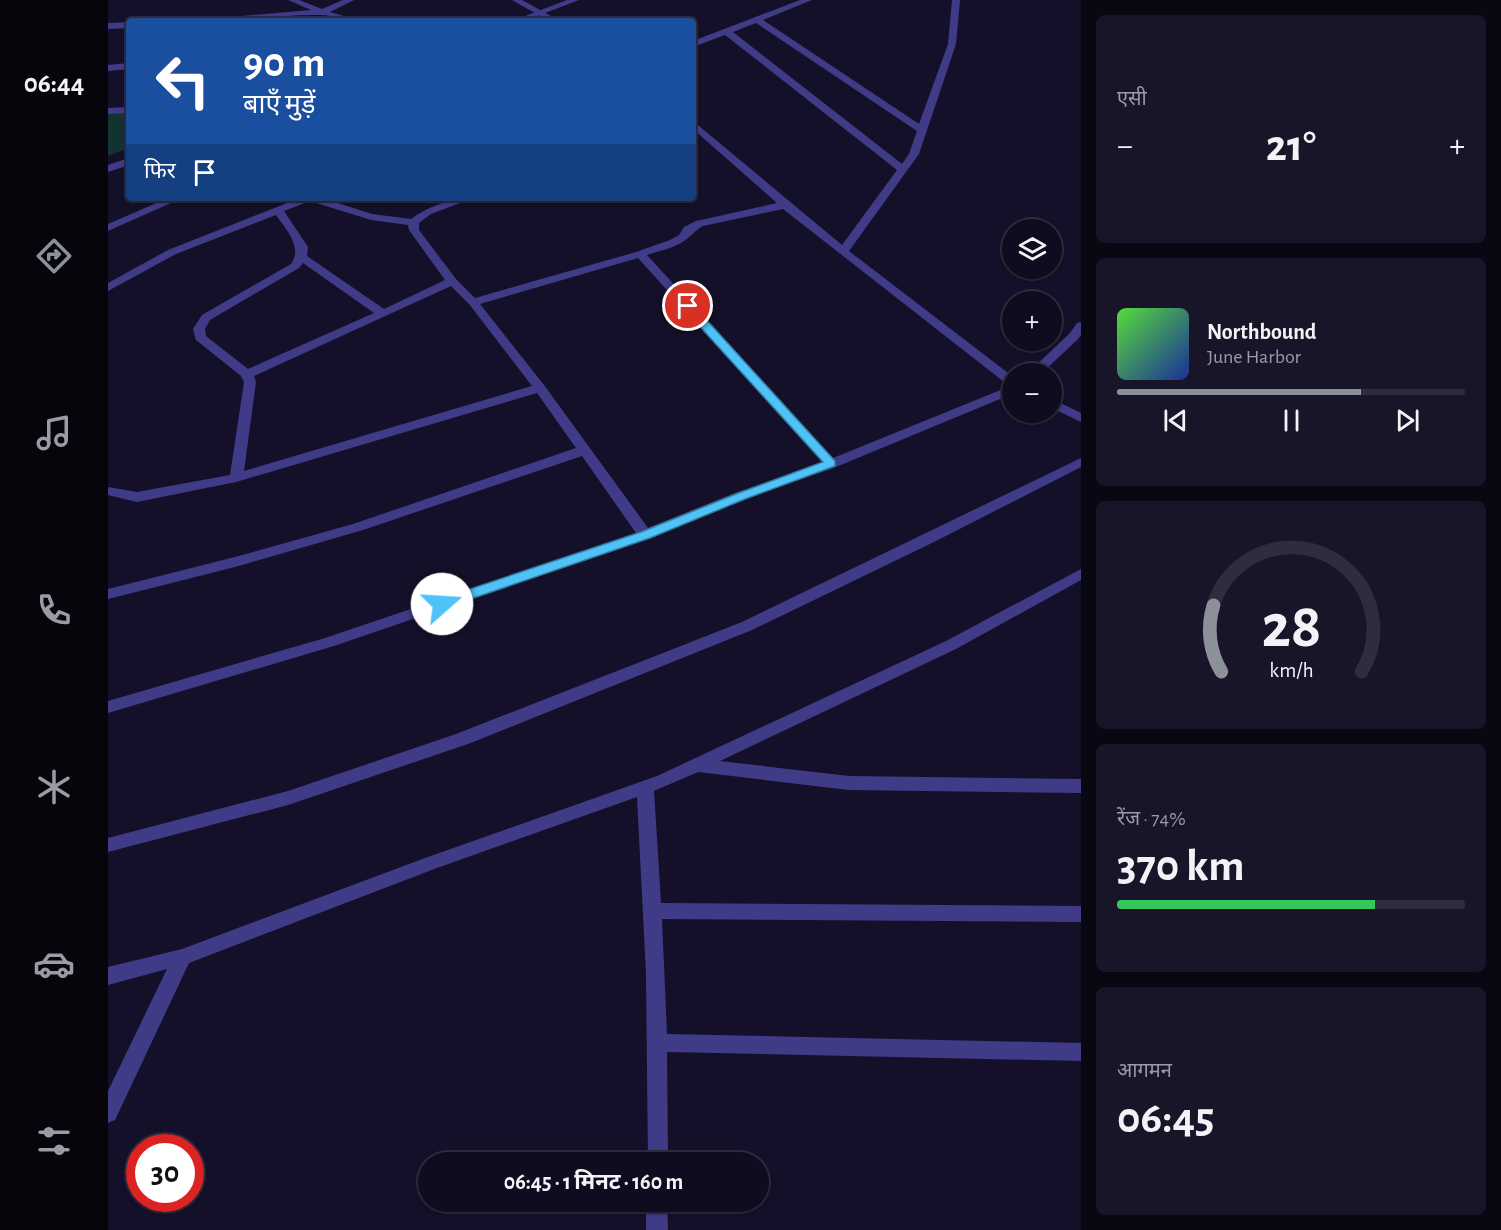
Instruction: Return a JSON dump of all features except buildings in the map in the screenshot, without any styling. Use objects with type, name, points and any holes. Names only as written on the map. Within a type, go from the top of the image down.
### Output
[{"type":"street","points":[[292,0],[345,18]]},
{"type":"street","points":[[253,18],[322,12],[350,0]]},
{"type":"street","points":[[516,0],[551,18]]},
{"type":"street","points":[[525,18],[575,0]]},
{"type":"street","points":[[696,43],[808,0]]},
{"type":"street","points":[[843,252],[915,154],[952,44],[956,0]]},
{"type":"street","points":[[756,19],[923,131]]},
{"type":"street","points":[[108,26],[126,25]]},
{"type":"street","points":[[726,31],[903,170]]},
{"type":"street","points":[[108,68],[126,66]]},
{"type":"street","points":[[108,111],[126,110]]},
{"type":"street","points":[[698,135],[843,252],[1002,374]]},
{"type":"street","points":[[108,168],[126,162]]},
{"type":"street","points":[[108,228],[170,201]]},
{"type":"street","points":[[108,288],[172,252],[302,201]]},
{"type":"street","points":[[319,201],[371,218],[413,222],[427,212],[459,201]]},
{"type":"street","points":[[473,302],[640,254],[674,242],[683,237],[688,229],[700,223],[785,205]]},
{"type":"street","points":[[236,478],[250,382],[247,374],[200,337],[201,324],[206,318],[295,266],[301,256],[302,247],[278,210]]},
{"type":"street","points":[[413,222],[414,230],[452,281],[473,302],[540,388],[645,535]]},
{"type":"street","points":[[640,254],[831,464]]},
{"type":"street","points":[[301,256],[383,314]]},
{"type":"street","points":[[247,374],[452,281]]},
{"type":"street","points":[[1045,363],[1074,336],[1081,326]]},
{"type":"street","points":[[108,491],[137,497],[147,496],[236,478],[540,388]]},
{"type":"street","points":[[108,707],[329,642],[645,535],[740,496],[831,464],[1002,394]]},
{"type":"street","points":[[1062,409],[1081,418]]},
{"type":"street","points":[[108,594],[235,562],[358,526],[585,450]]},
{"type":"street","points":[[108,845],[288,798],[462,739],[747,626],[931,538],[1081,462]]},
{"type":"street","points":[[108,976],[182,957],[645,787],[951,645],[1081,574]]},
{"type":"street","points":[[696,765],[849,783],[1081,786]]},
{"type":"street","points":[[645,787],[658,1043],[657,1152]]},
{"type":"street","points":[[653,911],[1081,914]]},
{"type":"street","points":[[108,1113],[182,957]]},
{"type":"street","points":[[658,1043],[1081,1052]]},
{"type":"street","points":[[657,1212],[657,1230]]},
{"type":"green space","points":[[108,112],[126,112],[126,149],[108,156]]},
{"type":"route","points":[[442,604],[645,535],[740,496],[831,464],[688,306]]}]
